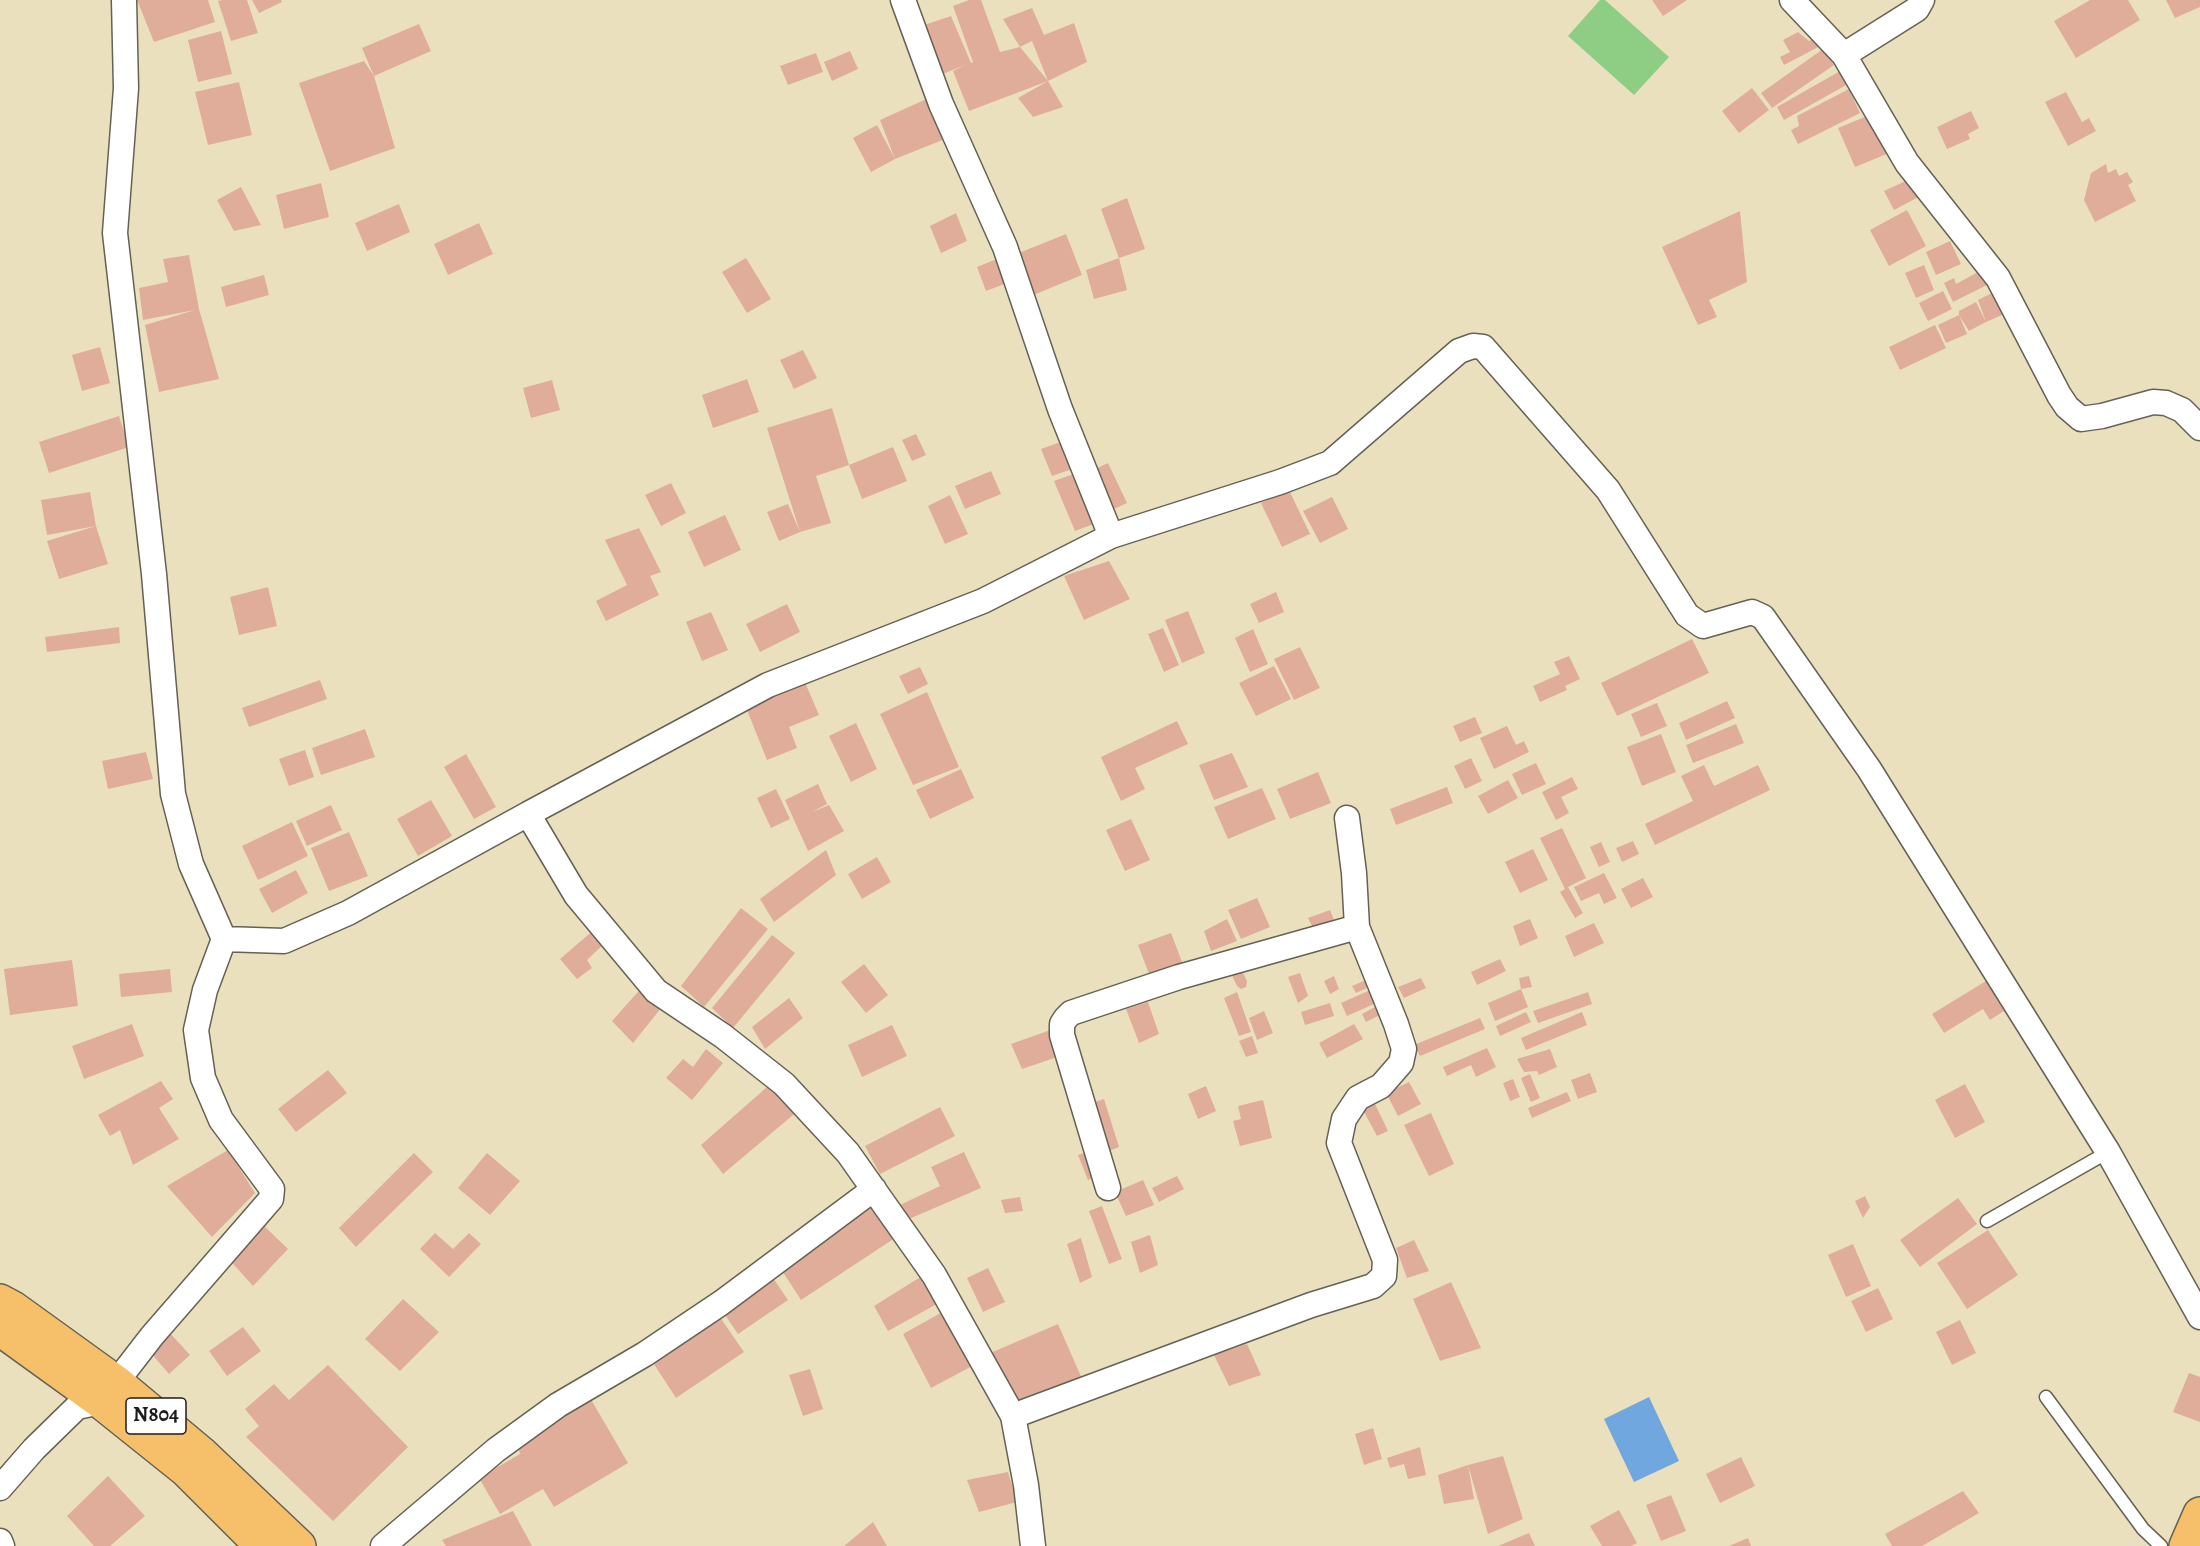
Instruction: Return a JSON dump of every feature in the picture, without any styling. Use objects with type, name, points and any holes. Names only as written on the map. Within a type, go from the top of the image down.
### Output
[{"type":"highway","name":"N804","points":[[0,1301],[13,1308],[109,1393],[262,1546]]},
{"type":"highway","name":"N804","points":[[0,1329],[109,1393],[202,1454],[299,1546]]},
{"type":"highway","points":[[2186,1546],[2200,1514]]},
{"type":"street","points":[[0,1488],[34,1449],[76,1407],[109,1393],[152,1336],[271,1199],[272,1189],[221,1120],[203,1078],[196,1030],[205,990],[224,939],[191,864],[173,794],[154,574],[115,233],[126,88],[124,0]]},
{"type":"street","points":[[903,0],[941,104],[1005,247],[1060,409],[1111,536]]},
{"type":"street","points":[[1792,0],[1844,54],[1907,163],[1998,278],[2067,407],[2081,419],[2102,416],[2153,402],[2166,403],[2182,410],[2200,428]]},
{"type":"street","points":[[1844,54],[1917,9],[1922,0]]},
{"type":"street","points":[[224,939],[284,941],[348,913],[768,685],[983,601],[1111,536],[1280,482],[1330,463],[1459,351],[1473,346],[1483,348],[1608,490],[1687,615],[1703,626],[1752,612],[1763,617],[1869,769],[2108,1152],[2200,1317]]},
{"type":"street","points":[[528,814],[576,895],[656,991],[723,1036],[784,1084],[848,1153],[934,1275],[1013,1416],[1026,1485],[1033,1546]]},
{"type":"street","points":[[1013,1416],[1290,1312],[1373,1286],[1384,1276],[1385,1260],[1339,1143],[1344,1119],[1358,1098],[1381,1086],[1401,1063],[1404,1049],[1357,927],[1354,873],[1347,818]]},
{"type":"street","points":[[1108,1188],[1062,1035],[1062,1024],[1066,1018],[1071,1013],[1179,977],[1357,927]]},
{"type":"street","points":[[383,1546],[496,1450],[540,1418],[645,1354],[721,1303],[874,1189]]},
{"type":"street","points":[[0,1541],[2,1546]]},
{"type":"lane","points":[[1987,1221],[2108,1152]]},
{"type":"lane","points":[[2046,1397],[2143,1529],[2161,1546]]},
{"type":"green space","points":[[1600,0],[1605,0],[1669,57],[1634,95],[1568,36]]},
{"type":"water","points":[[1649,1397],[1679,1461],[1634,1482],[1604,1419]]},
{"type":"building","points":[[137,0],[208,0],[215,22],[154,42]]},
{"type":"building","points":[[247,0],[258,33],[231,41],[218,1]]},
{"type":"building","points":[[252,0],[281,0],[282,2],[259,13]]},
{"type":"building","points":[[969,0],[981,0],[1000,52],[1020,47],[1048,81],[969,111],[953,71],[965,65],[933,78],[918,27],[951,16],[971,63],[973,62],[953,6]]},
{"type":"building","points":[[1652,0],[1687,0],[1663,16]]},
{"type":"building","points":[[2090,0],[2128,0],[2140,20],[2076,58],[2054,21]]},
{"type":"building","points":[[2166,0],[2200,0],[2200,7],[2175,18]]},
{"type":"building","points":[[1032,8],[1044,35],[1074,23],[1087,62],[1048,81],[1032,41],[1020,47],[1003,19]]},
{"type":"building","points":[[419,24],[431,51],[374,76],[362,48]]},
{"type":"building","points":[[221,31],[232,74],[198,82],[188,40]]},
{"type":"building","points":[[1798,32],[1809,41],[1820,36],[1824,44],[1784,65],[1780,57],[1790,52],[1783,40]]},
{"type":"building","points":[[1823,49],[1834,65],[1772,108],[1761,93]]},
{"type":"building","points":[[850,51],[858,69],[832,81],[824,62]]},
{"type":"building","points":[[816,53],[823,72],[788,85],[780,66]]},
{"type":"building","points":[[364,61],[374,76],[395,148],[330,171],[299,83]]},
{"type":"building","points":[[1840,71],[1848,84],[1784,120],[1777,107]]},
{"type":"building","points":[[1048,81],[1063,107],[1033,117],[1018,98]]},
{"type":"building","points":[[239,82],[252,135],[208,145],[195,92]]},
{"type":"building","points":[[1752,88],[1769,110],[1739,133],[1722,111]]},
{"type":"building","points":[[1849,89],[1860,113],[1798,144],[1791,130],[1799,126],[1797,116]]},
{"type":"building","points":[[2066,92],[2082,122],[2089,118],[2096,131],[2068,146],[2045,102]]},
{"type":"building","points":[[931,97],[950,137],[895,159],[880,120]]},
{"type":"building","points":[[1971,111],[1979,128],[1968,134],[1970,139],[1947,149],[1937,127]]},
{"type":"building","points":[[1872,114],[1894,151],[1855,167],[1838,128]]},
{"type":"building","points":[[877,125],[895,159],[871,172],[853,138]]},
{"type":"building","points":[[2106,164],[2108,173],[2116,169],[2119,176],[2127,172],[2133,182],[2128,185],[2136,201],[2095,222],[2084,200],[2091,173]]},
{"type":"building","points":[[1914,177],[1926,193],[1894,210],[1884,191]]},
{"type":"building","points":[[321,183],[329,217],[284,229],[276,195]]},
{"type":"building","points":[[241,187],[261,225],[234,231],[217,200]]},
{"type":"building","points":[[1127,198],[1145,249],[1119,258],[1101,209]]},
{"type":"building","points":[[399,204],[410,232],[367,251],[355,223]]},
{"type":"building","points":[[1907,210],[1926,246],[1889,266],[1870,230]]},
{"type":"building","points":[[1740,211],[1747,282],[1709,300],[1717,317],[1698,325],[1662,247]]},
{"type":"building","points":[[956,213],[967,241],[941,253],[930,226]]},
{"type":"building","points":[[479,223],[493,254],[448,275],[434,244]]},
{"type":"building","points":[[1066,234],[1082,275],[1031,296],[1014,255]]},
{"type":"building","points":[[1950,241],[1961,264],[1936,275],[1926,252]]},
{"type":"building","points":[[189,255],[199,309],[219,379],[159,392],[145,325],[195,310],[143,320],[139,288],[168,282],[163,259]]},
{"type":"building","points":[[1004,256],[1012,281],[986,291],[977,267]]},
{"type":"building","points":[[746,258],[771,299],[747,313],[722,272]]},
{"type":"building","points":[[1119,258],[1127,290],[1094,299],[1086,270]]},
{"type":"building","points":[[1924,265],[1934,290],[1916,298],[1905,273]]},
{"type":"building","points":[[1980,271],[1987,285],[1953,302],[1944,283],[1954,278],[1956,284]]},
{"type":"building","points":[[264,275],[269,295],[226,307],[221,287]]},
{"type":"building","points":[[2002,288],[2013,310],[1986,322],[1978,300]]},
{"type":"building","points":[[1943,291],[1952,309],[1928,321],[1919,303]]},
{"type":"building","points":[[1976,302],[1986,322],[1969,331],[1959,311]]},
{"type":"building","points":[[1959,315],[1967,334],[1946,343],[1938,325]]},
{"type":"building","points":[[1935,325],[1946,348],[1900,370],[1889,347]]},
{"type":"building","points":[[100,347],[110,383],[82,391],[72,355]]},
{"type":"building","points":[[803,350],[817,378],[794,389],[780,360]]},
{"type":"building","points":[[747,379],[759,412],[713,428],[702,395]]},
{"type":"building","points":[[552,380],[560,410],[531,418],[523,388]]},
{"type":"building","points":[[832,408],[849,465],[816,476],[831,523],[800,532],[767,428]]},
{"type":"building","points":[[119,416],[129,447],[49,473],[39,442]]},
{"type":"building","points":[[916,434],[926,455],[912,461],[902,440]]},
{"type":"building","points":[[1069,439],[1075,468],[1052,476],[1041,449]]},
{"type":"building","points":[[893,447],[907,481],[862,499],[849,465]]},
{"type":"building","points":[[1108,463],[1127,503],[1112,510],[1093,470]]},
{"type":"building","points":[[991,471],[1001,494],[965,509],[955,486]]},
{"type":"building","points":[[1079,472],[1099,522],[1075,531],[1054,481]]},
{"type":"building","points":[[671,483],[686,513],[661,526],[645,495]]},
{"type":"building","points":[[1289,490],[1310,534],[1282,547],[1261,503]]},
{"type":"building","points":[[90,492],[96,526],[47,535],[41,500]]},
{"type":"building","points":[[950,495],[968,534],[945,544],[928,506]]},
{"type":"building","points":[[1332,497],[1348,529],[1320,543],[1303,511]]},
{"type":"building","points":[[788,504],[800,532],[779,541],[767,512]]},
{"type":"building","points":[[725,515],[741,550],[704,567],[688,532]]},
{"type":"building","points":[[96,526],[108,564],[59,579],[47,541]]},
{"type":"building","points":[[639,528],[661,572],[650,576],[659,595],[606,621],[596,601],[627,585],[605,540]]},
{"type":"building","points":[[1109,561],[1130,599],[1084,620],[1064,576]]},
{"type":"building","points":[[268,587],[277,626],[239,635],[230,597]]},
{"type":"building","points":[[1276,592],[1284,612],[1259,623],[1250,604]]},
{"type":"building","points":[[787,604],[800,632],[760,652],[746,624]]},
{"type":"building","points":[[1188,611],[1205,653],[1182,663],[1165,620]]},
{"type":"building","points":[[711,612],[728,650],[702,661],[686,622]]},
{"type":"building","points":[[119,627],[120,643],[47,652],[45,637]]},
{"type":"building","points":[[1163,628],[1179,665],[1164,672],[1148,634]]},
{"type":"building","points":[[1253,629],[1268,664],[1250,672],[1235,638]]},
{"type":"building","points":[[1692,639],[1709,673],[1617,716],[1601,683]]},
{"type":"building","points":[[1300,647],[1320,688],[1294,700],[1274,659]]},
{"type":"building","points":[[1569,656],[1580,679],[1565,686],[1567,690],[1540,702],[1533,686],[1560,674],[1554,662]]},
{"type":"building","points":[[1274,666],[1291,699],[1256,716],[1239,683]]},
{"type":"building","points":[[920,667],[928,684],[908,694],[899,676]]},
{"type":"building","points":[[320,680],[327,699],[249,727],[242,708]]},
{"type":"building","points":[[804,680],[819,715],[789,727],[797,748],[767,760],[745,705]]},
{"type":"building","points":[[927,692],[959,767],[913,785],[880,714]]},
{"type":"building","points":[[1727,701],[1735,718],[1686,740],[1679,723]]},
{"type":"building","points":[[1657,703],[1667,726],[1641,737],[1631,714]]},
{"type":"building","points":[[1475,717],[1482,733],[1460,742],[1453,726]]},
{"type":"building","points":[[1177,721],[1188,744],[1135,768],[1145,789],[1121,801],[1101,757]]},
{"type":"building","points":[[856,723],[877,769],[851,782],[829,736]]},
{"type":"building","points":[[1736,724],[1744,743],[1693,763],[1686,745]]},
{"type":"building","points":[[1507,726],[1516,745],[1524,741],[1529,752],[1494,769],[1480,738]]},
{"type":"building","points":[[365,729],[375,757],[321,775],[312,748]]},
{"type":"building","points":[[1661,734],[1676,772],[1642,786],[1627,747]]},
{"type":"building","points":[[305,750],[314,777],[289,786],[279,759]]},
{"type":"building","points":[[146,752],[153,779],[108,789],[102,761]]},
{"type":"building","points":[[1232,753],[1248,787],[1214,800],[1199,765]]},
{"type":"building","points":[[466,754],[496,807],[474,819],[444,767]]},
{"type":"building","points":[[1471,758],[1482,781],[1465,789],[1454,766]]},
{"type":"building","points":[[1536,763],[1546,784],[1522,795],[1512,774]]},
{"type":"building","points":[[1704,765],[1714,786],[1758,765],[1770,790],[1655,845],[1645,824],[1693,801],[1681,776]]},
{"type":"building","points":[[961,769],[974,798],[930,819],[916,790]]},
{"type":"building","points":[[1318,772],[1331,803],[1290,819],[1277,789]]},
{"type":"building","points":[[1572,777],[1578,789],[1561,797],[1569,813],[1556,820],[1542,792]]},
{"type":"building","points":[[1508,780],[1518,798],[1488,814],[1478,796]]},
{"type":"building","points":[[818,784],[827,804],[812,812],[829,805],[844,831],[808,851],[785,800]]},
{"type":"building","points":[[1447,787],[1453,803],[1396,825],[1390,809]]},
{"type":"building","points":[[1262,788],[1276,819],[1228,839],[1214,807]]},
{"type":"building","points":[[776,789],[790,819],[771,828],[757,798]]},
{"type":"building","points":[[431,800],[452,836],[418,856],[397,819]]},
{"type":"building","points":[[331,805],[342,830],[307,846],[296,821]]},
{"type":"building","points":[[1131,819],[1150,860],[1125,871],[1106,830]]},
{"type":"building","points":[[292,822],[308,856],[258,880],[242,846]]},
{"type":"building","points":[[1562,828],[1586,878],[1568,887],[1583,913],[1575,918],[1560,892],[1565,889],[1540,838]]},
{"type":"building","points":[[349,832],[368,876],[329,891],[311,848]]},
{"type":"building","points":[[1633,841],[1639,854],[1622,862],[1616,848]]},
{"type":"building","points":[[1601,842],[1610,862],[1599,867],[1590,847]]},
{"type":"building","points":[[1533,849],[1548,880],[1520,893],[1505,862]]},
{"type":"building","points":[[826,850],[836,875],[774,922],[760,899]]},
{"type":"building","points":[[877,857],[891,882],[862,899],[848,874]]},
{"type":"building","points":[[296,870],[308,893],[272,913],[259,889]]},
{"type":"building","points":[[1604,873],[1617,898],[1604,904],[1599,893],[1581,901],[1574,887]]},
{"type":"building","points":[[1643,878],[1653,897],[1631,908],[1621,889]]},
{"type":"building","points":[[1257,898],[1270,927],[1241,939],[1228,910]]},
{"type":"building","points":[[741,908],[768,929],[704,1007],[681,986]]},
{"type":"building","points":[[1330,910],[1334,920],[1313,928],[1308,918]]},
{"type":"building","points":[[1227,919],[1237,941],[1211,951],[1204,931]]},
{"type":"building","points":[[1530,919],[1538,938],[1520,946],[1513,926]]},
{"type":"building","points":[[1594,923],[1604,943],[1574,957],[1565,936]]},
{"type":"building","points":[[596,928],[608,940],[587,960],[592,968],[577,979],[560,959]]},
{"type":"building","points":[[1171,933],[1184,967],[1151,979],[1138,945]]},
{"type":"building","points":[[772,935],[795,953],[733,1028],[712,1008]]},
{"type":"building","points":[[1500,959],[1506,971],[1477,985],[1471,972]]},
{"type":"building","points":[[72,960],[78,1006],[10,1015],[4,969]]},
{"type":"building","points":[[864,964],[888,995],[866,1013],[841,982]]},
{"type":"building","points":[[1240,967],[1247,981],[1246,987],[1241,989],[1237,986],[1230,971]]},
{"type":"building","points":[[170,969],[172,992],[121,997],[119,974]]},
{"type":"building","points":[[1300,973],[1308,996],[1298,1003],[1288,977]]},
{"type":"building","points":[[1334,976],[1339,989],[1330,994],[1324,981]]},
{"type":"building","points":[[1529,976],[1532,987],[1521,989],[1519,978]]},
{"type":"building","points":[[1421,978],[1426,988],[1404,998],[1398,987]]},
{"type":"building","points":[[1366,980],[1369,987],[1356,993],[1352,986]]},
{"type":"building","points":[[1986,981],[2004,1011],[1990,1020],[1983,1009],[1944,1033],[1932,1014]]},
{"type":"building","points":[[645,984],[666,1002],[633,1043],[612,1021]]},
{"type":"building","points":[[1377,987],[1383,1000],[1347,1016],[1341,1003]]},
{"type":"building","points":[[1521,989],[1528,1007],[1495,1021],[1488,1003]]},
{"type":"building","points":[[1237,992],[1251,1032],[1239,1036],[1224,998]]},
{"type":"building","points":[[1588,992],[1592,1004],[1538,1023],[1533,1011]]},
{"type":"building","points":[[789,998],[803,1018],[765,1049],[752,1027]]},
{"type":"building","points":[[1148,1002],[1159,1034],[1139,1043],[1126,1009]]},
{"type":"building","points":[[1330,1003],[1334,1016],[1305,1025],[1301,1012]]},
{"type":"building","points":[[1375,1007],[1380,1015],[1366,1022],[1362,1014]]},
{"type":"building","points":[[1264,1011],[1273,1033],[1257,1040],[1249,1018]]},
{"type":"building","points":[[1526,1012],[1531,1022],[1500,1036],[1496,1026]]},
{"type":"building","points":[[1582,1012],[1587,1025],[1526,1050],[1521,1038]]},
{"type":"building","points":[[1480,1018],[1485,1029],[1420,1056],[1414,1045]]},
{"type":"building","points":[[132,1024],[144,1056],[84,1079],[72,1046]]},
{"type":"building","points":[[1354,1024],[1363,1039],[1327,1058],[1319,1043]]},
{"type":"building","points":[[892,1025],[907,1056],[862,1077],[848,1045]]},
{"type":"building","points":[[1053,1029],[1063,1055],[1022,1069],[1011,1044]]},
{"type":"building","points":[[1252,1036],[1258,1053],[1246,1057],[1239,1041]]},
{"type":"building","points":[[1487,1048],[1496,1067],[1476,1077],[1471,1065],[1447,1076],[1443,1067]]},
{"type":"building","points":[[706,1049],[723,1063],[692,1100],[666,1078],[683,1059],[693,1067]]},
{"type":"building","points":[[1550,1049],[1557,1067],[1539,1075],[1537,1071],[1524,1072],[1517,1059]]},
{"type":"building","points":[[328,1070],[347,1093],[296,1132],[278,1109]]},
{"type":"building","points":[[1590,1073],[1597,1092],[1578,1099],[1571,1080]]},
{"type":"building","points":[[1530,1074],[1540,1098],[1531,1102],[1521,1078]]},
{"type":"building","points":[[1513,1079],[1520,1097],[1510,1101],[1503,1083]]},
{"type":"building","points":[[775,1080],[799,1110],[723,1174],[701,1145]]},
{"type":"building","points":[[161,1081],[173,1099],[159,1108],[179,1139],[133,1165],[120,1130],[110,1136],[98,1115]]},
{"type":"building","points":[[1409,1082],[1421,1104],[1398,1116],[1386,1093]]},
{"type":"building","points":[[1965,1084],[1985,1122],[1955,1138],[1935,1100]]},
{"type":"building","points":[[1206,1086],[1216,1111],[1198,1119],[1188,1094]]},
{"type":"building","points":[[1567,1092],[1571,1101],[1532,1118],[1528,1108]]},
{"type":"building","points":[[1104,1099],[1119,1147],[1104,1153],[1088,1104]]},
{"type":"building","points":[[1263,1100],[1272,1138],[1240,1146],[1233,1121],[1241,1119],[1238,1106]]},
{"type":"building","points":[[1375,1104],[1388,1131],[1377,1136],[1363,1110]]},
{"type":"building","points":[[940,1107],[955,1136],[880,1174],[865,1146]]},
{"type":"building","points":[[1431,1113],[1454,1164],[1429,1176],[1404,1125]]},
{"type":"building","points":[[228,1150],[255,1193],[212,1237],[167,1186]]},
{"type":"building","points":[[1092,1150],[1099,1175],[1088,1180],[1078,1155]]},
{"type":"building","points":[[964,1152],[981,1188],[909,1219],[900,1205],[940,1186],[931,1167]]},
{"type":"building","points":[[414,1153],[433,1172],[356,1247],[339,1228]]},
{"type":"building","points":[[487,1153],[520,1181],[490,1215],[458,1188]]},
{"type":"building","points":[[1177,1176],[1184,1189],[1159,1202],[1152,1188]]},
{"type":"building","points":[[1143,1180],[1154,1205],[1126,1216],[1115,1192]]},
{"type":"building","points":[[1865,1196],[1870,1207],[1863,1218],[1855,1201]]},
{"type":"building","points":[[1020,1197],[1023,1211],[1005,1213],[1001,1200]]},
{"type":"building","points":[[1958,1198],[1977,1224],[1920,1267],[1900,1240]]},
{"type":"building","points":[[871,1203],[895,1238],[801,1300],[779,1266]]},
{"type":"building","points":[[1102,1206],[1122,1259],[1109,1264],[1089,1211]]},
{"type":"building","points":[[260,1222],[288,1249],[253,1286],[226,1256]]},
{"type":"building","points":[[1988,1230],[2018,1275],[1967,1309],[1937,1263]]},
{"type":"building","points":[[435,1233],[453,1249],[469,1233],[481,1244],[449,1277],[420,1249]]},
{"type":"building","points":[[1150,1235],[1158,1265],[1140,1273],[1131,1242]]},
{"type":"building","points":[[1081,1238],[1092,1277],[1080,1283],[1067,1244]]},
{"type":"building","points":[[1414,1240],[1429,1271],[1407,1278],[1396,1248]]},
{"type":"building","points":[[1853,1244],[1871,1286],[1846,1297],[1828,1255]]},
{"type":"building","points":[[988,1268],[1005,1302],[983,1312],[967,1278]]},
{"type":"building","points":[[930,1271],[944,1300],[888,1331],[874,1306]]},
{"type":"building","points":[[771,1275],[788,1300],[738,1334],[721,1309]]},
{"type":"building","points":[[1451,1282],[1481,1348],[1440,1361],[1413,1299]]},
{"type":"building","points":[[1878,1288],[1893,1319],[1866,1332],[1851,1301]]},
{"type":"building","points":[[403,1299],[439,1332],[400,1371],[365,1339]]},
{"type":"building","points":[[946,1310],[974,1365],[931,1388],[903,1334]]},
{"type":"building","points":[[717,1313],[744,1352],[676,1398],[650,1358]]},
{"type":"building","points":[[1960,1320],[1976,1353],[1952,1365],[1936,1332]]},
{"type":"building","points":[[1058,1324],[1083,1381],[1016,1405],[988,1354]]},
{"type":"building","points":[[243,1327],[261,1351],[227,1376],[209,1351]]},
{"type":"building","points":[[170,1333],[190,1355],[169,1374],[151,1353]]},
{"type":"building","points":[[1247,1344],[1261,1375],[1229,1386],[1214,1355]]},
{"type":"building","points":[[328,1365],[408,1447],[333,1521],[246,1437],[259,1426],[245,1409],[274,1384],[289,1400]]},
{"type":"building","points":[[810,1369],[823,1409],[803,1416],[789,1375]]},
{"type":"building","points":[[2189,1373],[2200,1377],[2200,1422],[2173,1412]]},
{"type":"building","points":[[589,1396],[628,1463],[554,1507],[543,1489],[500,1514],[479,1478],[520,1454],[517,1442]]},
{"type":"building","points":[[1373,1428],[1382,1459],[1364,1465],[1355,1434]]},
{"type":"building","points":[[1420,1447],[1426,1475],[1408,1479],[1404,1464],[1390,1468],[1387,1458]]},
{"type":"building","points":[[1503,1456],[1523,1519],[1488,1534],[1468,1465]]},
{"type":"building","points":[[1741,1457],[1755,1486],[1720,1503],[1706,1474]]},
{"type":"building","points":[[1468,1465],[1474,1499],[1444,1504],[1438,1475]]},
{"type":"building","points":[[1008,1472],[1017,1502],[979,1512],[967,1480]]},
{"type":"building","points":[[108,1476],[145,1516],[110,1546],[94,1546],[67,1516]]},
{"type":"building","points":[[1963,1491],[1979,1513],[1922,1546],[1892,1546],[1885,1534]]},
{"type":"building","points":[[1671,1495],[1686,1531],[1661,1541],[1646,1505]]},
{"type":"building","points":[[1619,1510],[1637,1543],[1631,1546],[1602,1546],[1590,1526]]},
{"type":"building","points":[[513,1511],[532,1546],[446,1546],[442,1540]]},
{"type":"building","points":[[873,1522],[887,1546],[844,1546]]},
{"type":"building","points":[[1529,1533],[1535,1546],[1498,1546]]},
{"type":"building","points":[[1748,1538],[1751,1546],[1729,1546]]}]
